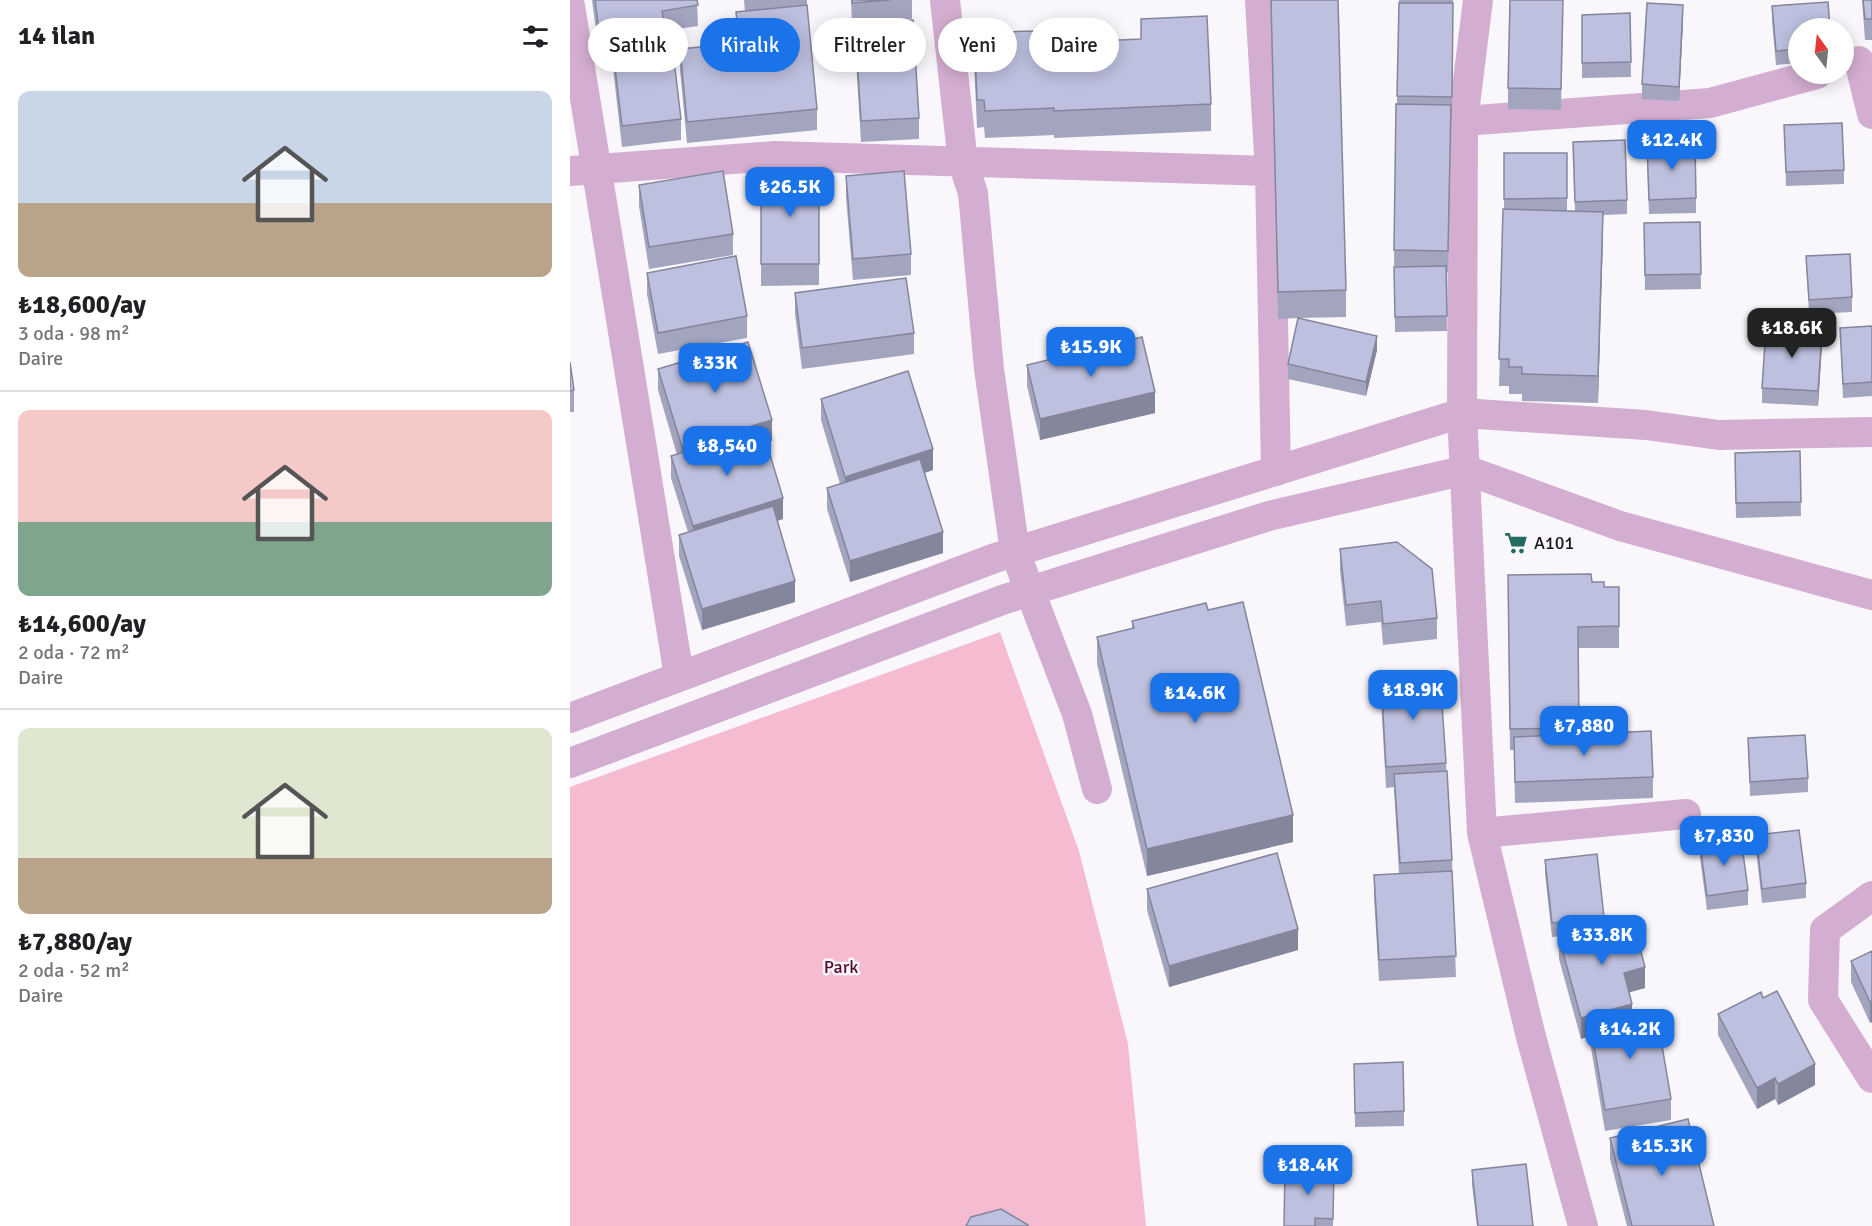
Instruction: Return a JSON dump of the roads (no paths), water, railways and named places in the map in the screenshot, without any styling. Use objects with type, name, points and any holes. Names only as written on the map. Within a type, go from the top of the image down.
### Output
[{"type":"street","points":[[945,0],[963,163],[973,192],[989,369],[1016,552],[1077,714],[1097,789]]},
{"type":"street","points":[[1260,0],[1270,171],[1276,471]]},
{"type":"street","points":[[1478,0],[1463,121],[1462,413],[1482,833],[1531,1036],[1583,1226]]},
{"type":"street","points":[[570,6],[584,171],[679,676]]},
{"type":"street","points":[[1858,62],[1872,114]]},
{"type":"street","points":[[1463,121],[1710,103],[1788,82]]},
{"type":"street","points":[[584,171],[775,156],[1270,171]]},
{"type":"street","points":[[570,718],[1016,552],[1462,413],[1646,425],[1719,435],[1872,432]]},
{"type":"street","points":[[570,763],[1029,591],[1269,516],[1466,470],[1620,526],[1872,595]]},
{"type":"street","points":[[1482,833],[1686,814]]},
{"type":"street","points":[[1872,896],[1825,930],[1823,1000],[1872,1078]]},
{"type":"place","name":"A101","points":[[1516,543]]},
{"type":"park label","name":"Park","points":[[841,967]]}]
